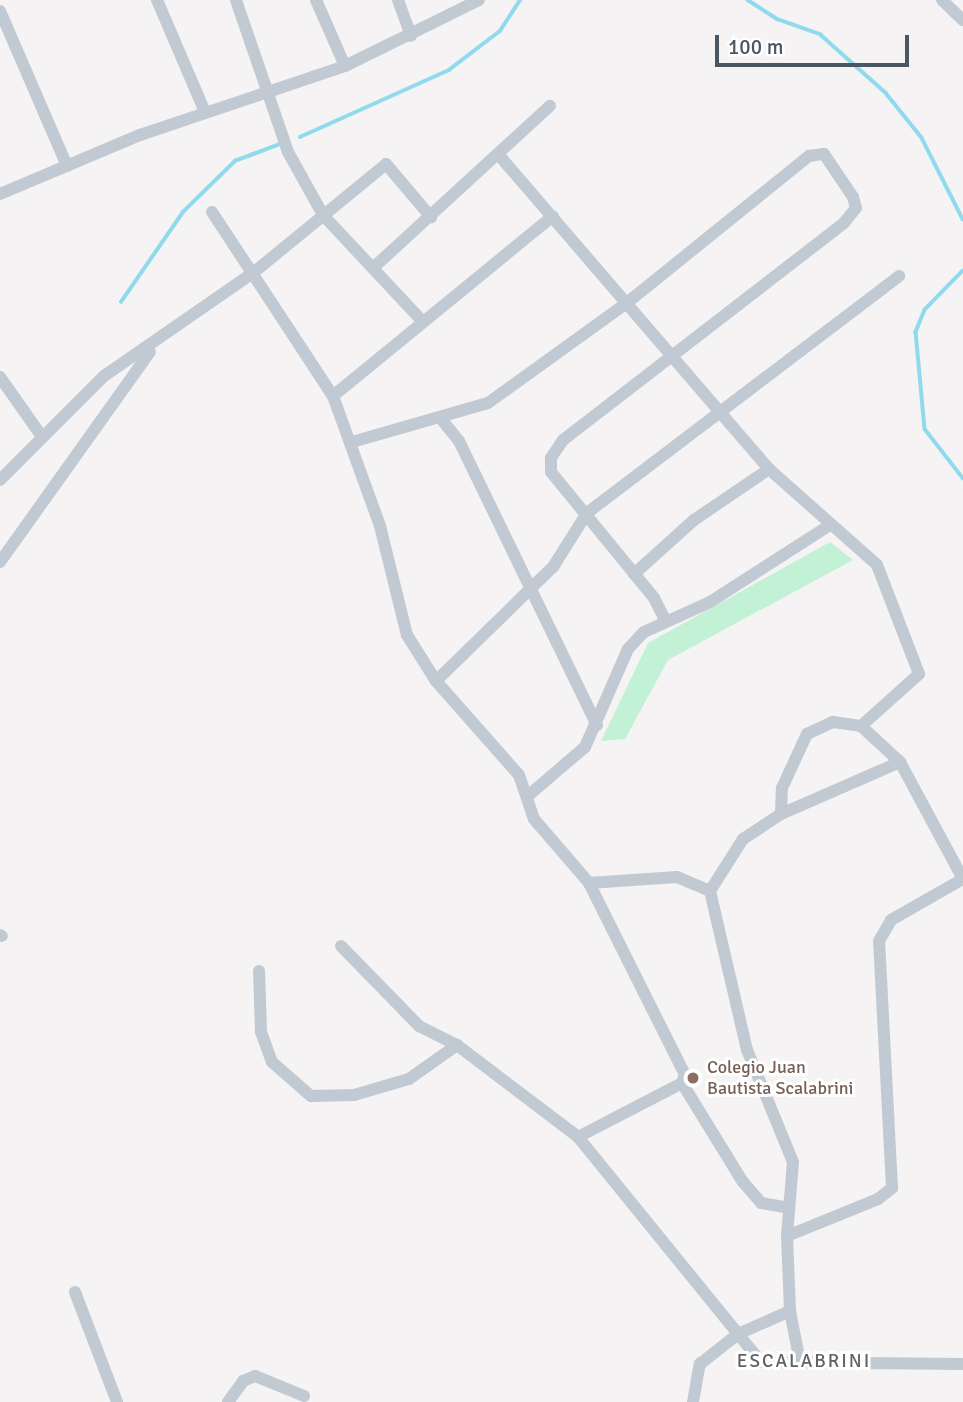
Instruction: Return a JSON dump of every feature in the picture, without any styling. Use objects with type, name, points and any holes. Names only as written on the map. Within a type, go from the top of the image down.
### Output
[{"type":"street","points":[[156,0],[205,112]]},
{"type":"street","points":[[236,0],[273,94],[288,152],[323,215],[423,322]]},
{"type":"street","points":[[316,0],[345,66]]},
{"type":"street","points":[[398,0],[411,36]]},
{"type":"street","points":[[0,193],[205,112],[273,94],[345,66],[411,36],[479,0]]},
{"type":"street","points":[[942,0],[963,20]]},
{"type":"street","points":[[0,11],[67,166]]},
{"type":"street","points":[[373,268],[431,218],[550,106]]},
{"type":"street","points":[[498,154],[769,469],[877,565],[920,664],[913,684],[861,726]]},
{"type":"street","points":[[352,442],[442,420],[488,403],[628,302],[808,156],[824,155],[856,208],[563,440],[551,458],[551,472],[634,574],[665,620]]},
{"type":"street","points":[[0,480],[40,434],[104,376],[154,346],[253,273],[386,164],[431,218]]},
{"type":"street","points":[[212,212],[333,396],[352,442],[407,635],[436,681],[511,765],[529,795],[548,840],[589,883],[685,1075],[682,1083],[578,1137]]},
{"type":"street","points":[[333,396],[553,216]]},
{"type":"street","points":[[436,681],[533,589],[587,513],[899,276]]},
{"type":"street","points":[[0,562],[154,346]]},
{"type":"street","points":[[0,377],[6,402],[40,434]]},
{"type":"street","points":[[442,420],[533,589],[597,725]]},
{"type":"street","points":[[634,574],[694,520],[769,469]]},
{"type":"street","points":[[529,795],[560,773],[597,725],[628,649],[665,620],[710,602],[830,525]]},
{"type":"street","points":[[781,814],[782,788],[807,734],[833,722],[861,726],[900,762],[963,879],[891,920],[879,942],[892,1188],[878,1199],[787,1236]]},
{"type":"street","points":[[799,1357],[790,1311],[787,1236],[788,1208],[794,1181],[790,1150],[747,1049],[710,891],[743,839],[781,814],[900,762]]},
{"type":"street","points":[[589,883],[677,877],[710,891]]},
{"type":"street","points":[[341,946],[419,1026],[457,1045],[578,1137],[761,1362],[799,1357],[963,1364]]},
{"type":"street","points":[[259,971],[261,1032],[272,1062],[311,1097],[354,1095],[409,1079],[457,1045]]},
{"type":"street","points":[[682,1083],[743,1182],[761,1203],[788,1208]]},
{"type":"street","points":[[75,1292],[117,1402]]},
{"type":"street","points":[[692,1402],[700,1364],[738,1334],[790,1311]]},
{"type":"street","points":[[229,1402],[243,1381],[256,1376],[304,1396]]},
{"type":"green space","points":[[830,542],[853,560],[668,660],[625,739],[601,741],[648,643]]},
{"type":"waterway","points":[[300,137],[449,70],[500,31],[520,0]]},
{"type":"waterway","points":[[748,0],[777,19],[820,34],[886,93],[922,138],[963,219]]},
{"type":"waterway","points":[[121,302],[183,212],[235,161],[280,144]]},
{"type":"waterway","points":[[963,271],[925,310],[916,332],[925,429],[963,478]]},
{"type":"place","name":"Colegio Juan Bautista Scalabrini","points":[[693,1078]]},
{"type":"district","name":"ESCALABRINI","points":[[804,1362]]}]
